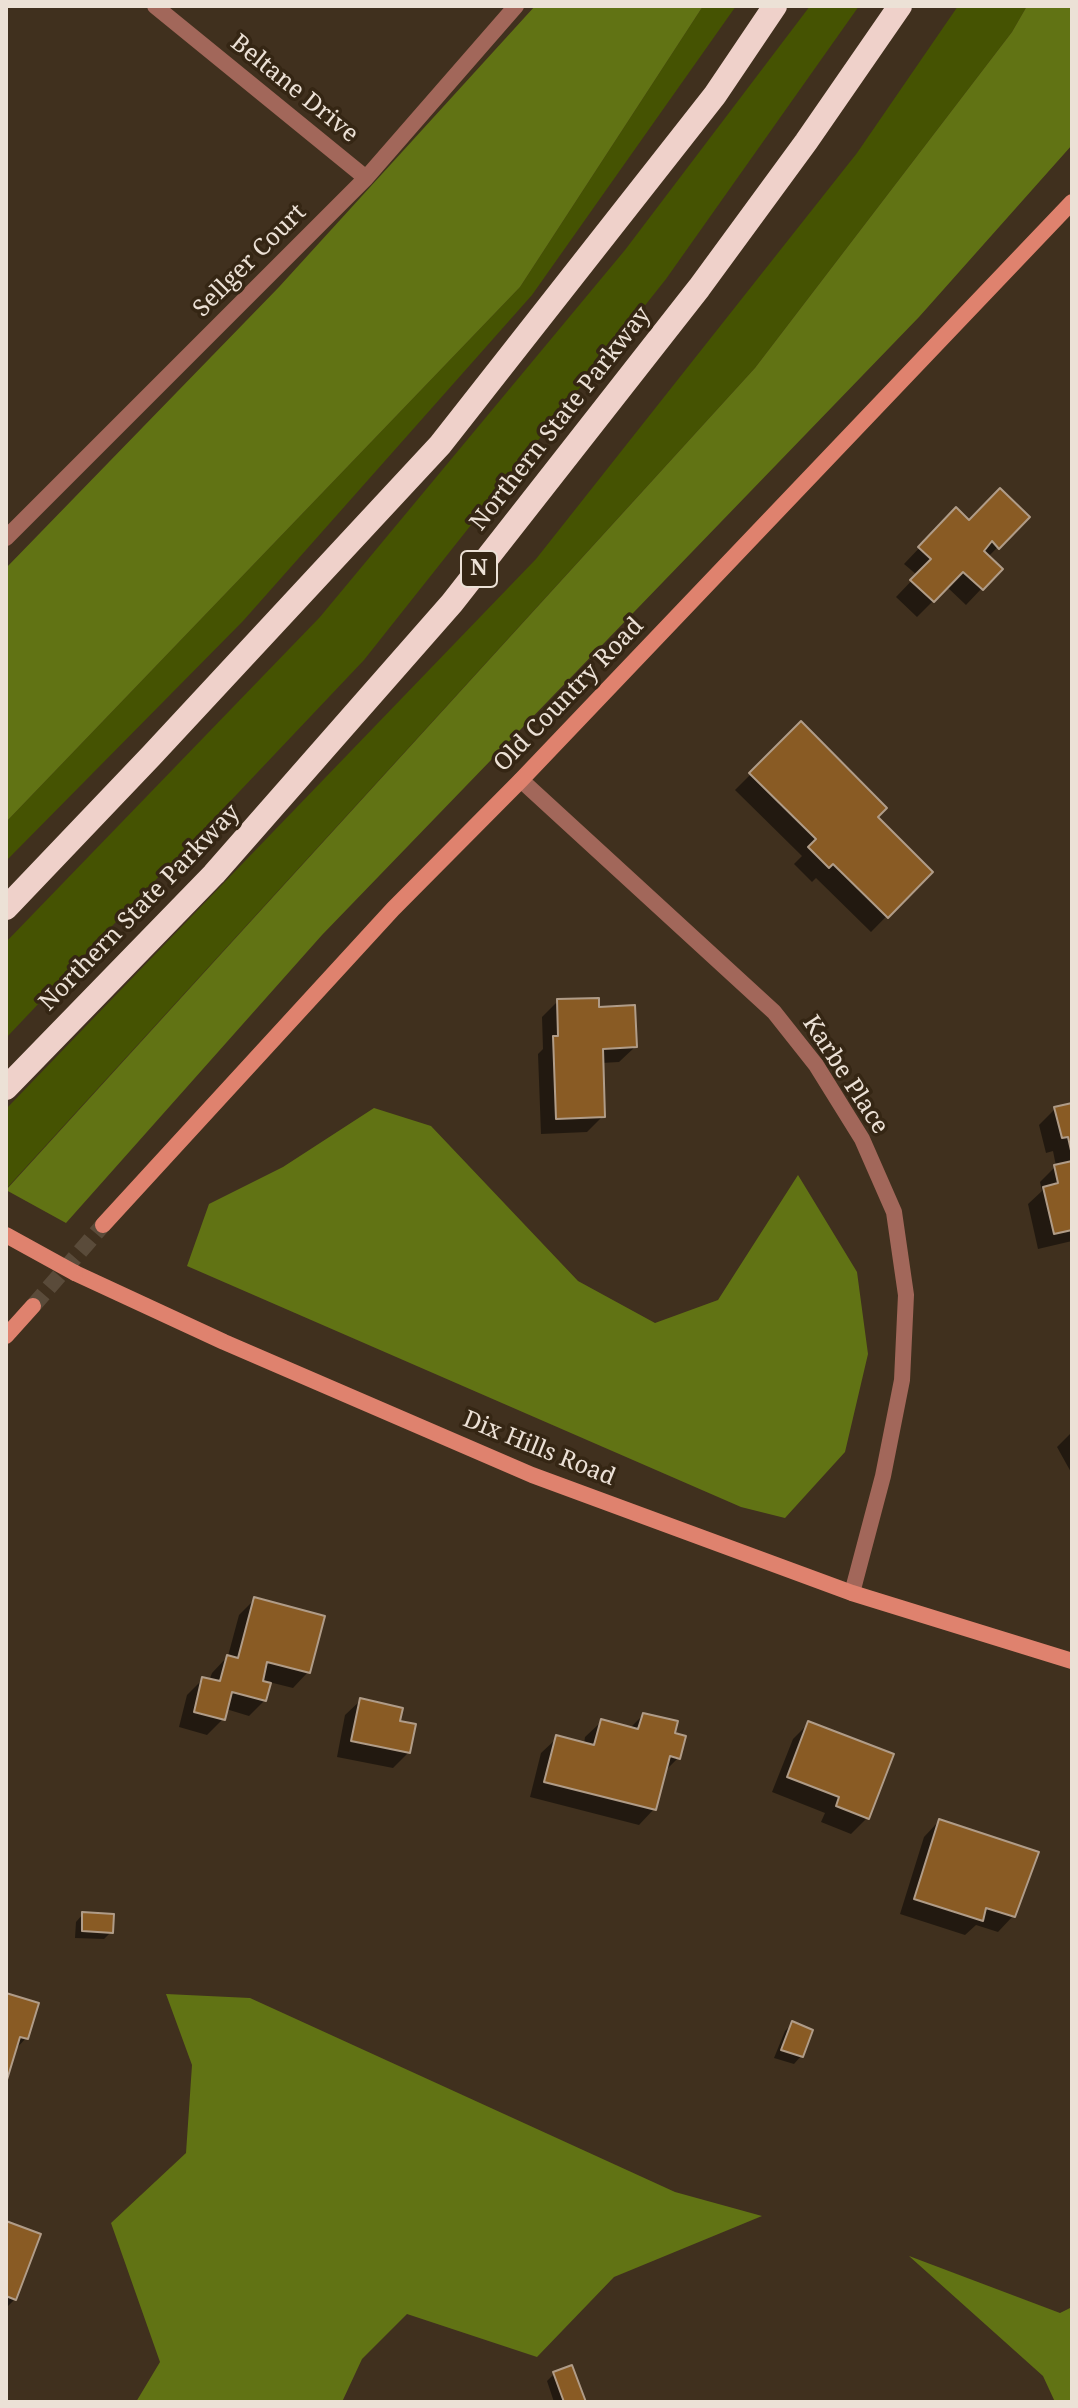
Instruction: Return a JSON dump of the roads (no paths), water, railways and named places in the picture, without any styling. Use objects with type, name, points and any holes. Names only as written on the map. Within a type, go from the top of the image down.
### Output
[{"type":"highway","points":[[6,908],[440,445],[715,95],[775,6]]},
{"type":"highway","name":"Northern State Parkway","points":[[6,1088],[214,874],[452,603],[699,288],[900,6]]},
{"type":"main road","name":"Old Country Road","points":[[103,1225],[393,909],[521,780],[1072,202]]},
{"type":"main road","name":"Dix Hills Road","points":[[6,1235],[75,1273],[224,1342],[532,1475],[852,1593],[1072,1661]]},
{"type":"main road","points":[[6,1336],[33,1306]]},
{"type":"street","name":"Beltane Drive","points":[[155,6],[366,178]]},
{"type":"street","name":"Sellger Court","points":[[6,538],[366,178],[516,6]]},
{"type":"street","name":"Karbe Place","points":[[521,780],[774,1012],[816,1065],[862,1139],[894,1212],[906,1295],[902,1380],[883,1476],[852,1593]]},
{"type":"tunnel","points":[[33,1306],[103,1225]]}]
